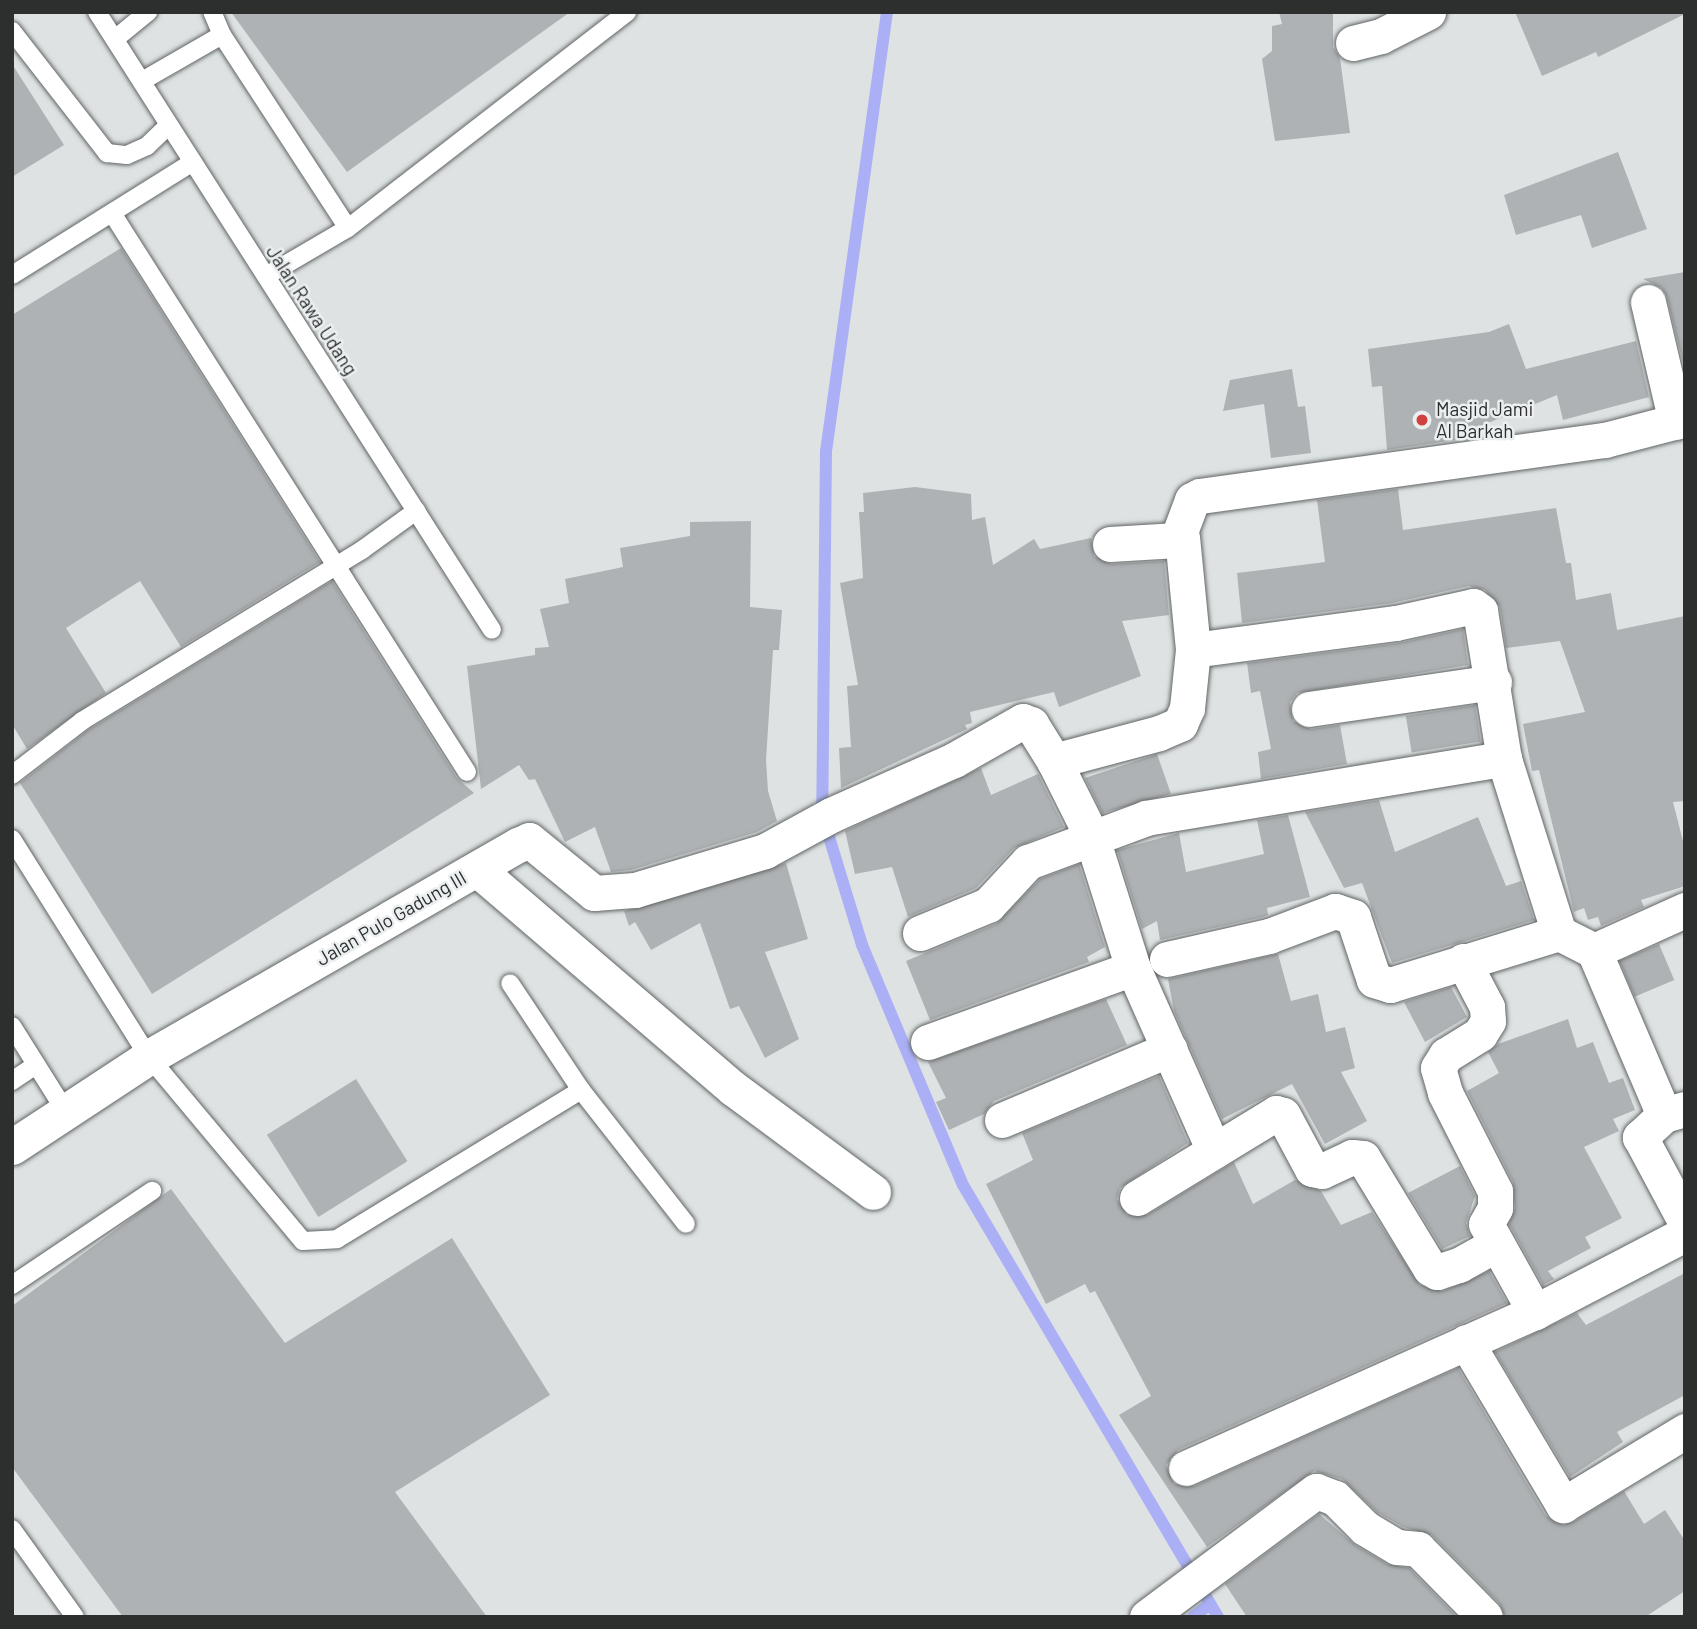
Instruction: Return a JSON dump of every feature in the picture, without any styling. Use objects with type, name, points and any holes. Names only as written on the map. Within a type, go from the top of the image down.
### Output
[{"type":"street","points":[[1353,43],[1381,36],[1428,12]]},
{"type":"street","points":[[1054,761],[1159,733],[1180,724],[1192,693],[1193,650],[1182,537],[1192,500],[1200,496],[1605,440],[1681,421],[1648,302]]},
{"type":"street","points":[[1110,544],[1182,537]]},
{"type":"street","points":[[1193,650],[1396,624],[1473,606],[1480,611],[1494,682],[1504,759],[1559,933]]},
{"type":"street","points":[[1309,709],[1494,682]]},
{"type":"street","points":[[477,869],[529,841],[594,893],[621,891],[765,851],[831,815],[954,760],[1023,721],[1031,724],[1054,761],[1091,835],[1133,968],[1214,1151]]},
{"type":"street","points":[[920,933],[988,905],[1008,889],[1028,862],[1091,835],[1194,808],[1504,759]]},
{"type":"street","name":"Jalan Pulo Gadung III","points":[[12,1147],[149,1057],[477,869],[734,1089],[873,1192]]},
{"type":"street","points":[[1594,951],[1685,910]]},
{"type":"street","points":[[1167,959],[1269,936],[1335,911],[1353,917],[1374,980],[1380,984],[1559,933],[1594,951],[1675,1112],[1640,1137],[1685,1222]]},
{"type":"street","points":[[1463,961],[1487,1007],[1488,1021],[1480,1034],[1446,1055],[1438,1068],[1445,1093],[1495,1191],[1495,1208],[1486,1224],[1495,1245],[1535,1312]]},
{"type":"street","points":[[928,1042],[1133,968]]},
{"type":"street","points":[[1002,1120],[1170,1049]]},
{"type":"street","points":[[1137,1198],[1268,1114],[1283,1115],[1312,1169],[1322,1171],[1352,1157],[1363,1158],[1430,1268],[1437,1272],[1459,1265],[1495,1245]]},
{"type":"street","points":[[1186,1468],[1535,1312],[1685,1234]]},
{"type":"street","points":[[1466,1342],[1563,1505],[1685,1431]]},
{"type":"street","points":[[1149,1615],[1316,1491],[1335,1497],[1365,1528],[1396,1547],[1418,1549],[1485,1617]]},
{"type":"lane","name":"Jalan Rawa Udang","points":[[97,12],[492,630]]},
{"type":"lane","points":[[115,39],[148,12]]},
{"type":"lane","points":[[212,12],[222,35],[348,228]]},
{"type":"lane","points":[[266,276],[348,228],[627,12]]},
{"type":"lane","points":[[12,31],[107,153],[127,155],[147,146],[169,125]]},
{"type":"lane","points":[[142,81],[222,35]]},
{"type":"lane","points":[[12,275],[193,162]]},
{"type":"lane","points":[[112,213],[467,772]]},
{"type":"lane","points":[[12,775],[82,721],[337,566],[416,511]]},
{"type":"lane","points":[[12,839],[149,1057],[303,1241],[337,1239],[581,1090]]},
{"type":"lane","points":[[510,983],[581,1090],[686,1224]]},
{"type":"lane","points":[[12,1026],[66,1112]]},
{"type":"lane","points":[[12,1081],[36,1065]]},
{"type":"lane","points":[[12,1285],[152,1191]]},
{"type":"lane","points":[[12,1529],[75,1617]]},
{"type":"building","points":[[231,12],[570,12],[347,172]]},
{"type":"building","points":[[1279,12],[1333,12],[1333,47],[1340,58],[1350,133],[1275,141],[1262,59],[1272,51],[1272,26],[1282,24]]},
{"type":"building","points":[[1515,12],[1685,14],[1598,57],[1596,52],[1542,76]]},
{"type":"building","points":[[12,64],[64,145],[12,177]]},
{"type":"building","points":[[1618,152],[1647,229],[1592,248],[1581,215],[1516,235],[1504,195]]},
{"type":"building","points":[[121,248],[320,562],[181,647],[140,581],[66,628],[106,693],[27,749],[12,724],[12,315]]},
{"type":"building","points":[[1685,272],[1685,371],[1667,297],[1662,288],[1643,279]]},
{"type":"building","points":[[1509,324],[1526,369],[1636,341],[1649,397],[1563,420],[1557,395],[1461,434],[1462,439],[1387,450],[1382,386],[1372,387],[1368,349],[1489,332]]},
{"type":"building","points":[[1292,369],[1298,407],[1305,406],[1311,453],[1271,458],[1264,404],[1223,411],[1230,380]]},
{"type":"building","points":[[915,487],[971,494],[972,520],[985,517],[993,565],[1034,539],[1040,549],[1091,538],[1094,556],[1111,564],[1164,561],[1169,615],[1122,621],[1141,676],[1059,707],[1054,692],[970,712],[972,723],[965,725],[967,729],[841,788],[839,748],[851,747],[847,686],[858,685],[840,583],[863,578],[859,512],[864,512],[863,493]]},
{"type":"building","points":[[1398,489],[1403,530],[1556,508],[1566,563],[1571,563],[1576,600],[1611,593],[1617,630],[1685,616],[1685,801],[1673,802],[1685,849],[1685,886],[1641,900],[1644,907],[1601,926],[1598,917],[1588,920],[1584,908],[1574,912],[1539,770],[1532,771],[1523,724],[1585,712],[1560,641],[1506,648],[1500,607],[1485,590],[1469,586],[1392,603],[1242,623],[1237,573],[1325,562],[1317,500]]},
{"type":"building","points":[[751,521],[750,607],[782,610],[779,650],[773,650],[766,760],[768,791],[777,821],[757,832],[631,870],[611,872],[595,827],[565,842],[535,779],[529,780],[519,765],[481,789],[467,666],[535,655],[535,648],[549,647],[540,609],[569,603],[565,579],[623,567],[620,548],[690,536],[690,522]]},
{"type":"building","points":[[332,581],[457,778],[474,793],[152,994],[20,783],[88,730]]},
{"type":"building","points":[[1463,629],[1468,665],[1297,693],[1290,702],[1293,721],[1311,729],[1340,725],[1347,764],[1261,779],[1258,752],[1271,749],[1260,691],[1251,693],[1247,663],[1399,643]]},
{"type":"building","points":[[1475,705],[1481,742],[1412,752],[1406,716]]},
{"type":"building","points":[[1157,754],[1171,794],[1102,813],[1085,778]]},
{"type":"building","points":[[981,768],[991,795],[1038,774],[1064,827],[1014,848],[976,888],[908,917],[892,867],[855,874],[845,831]]},
{"type":"building","points":[[1379,800],[1395,852],[1478,817],[1506,886],[1521,881],[1534,920],[1392,963],[1362,883],[1344,888],[1305,812]]},
{"type":"building","points":[[1288,815],[1310,897],[1267,908],[1268,915],[1263,917],[1160,940],[1157,921],[1142,929],[1117,850],[1179,833],[1186,872],[1264,854],[1257,820]]},
{"type":"building","points":[[786,863],[808,939],[765,952],[799,1039],[765,1058],[739,1006],[730,1009],[700,923],[651,950],[635,922],[629,926],[624,911]]},
{"type":"building","points":[[1079,864],[1105,947],[1087,957],[1089,962],[930,1020],[906,961],[996,924],[1040,879]]},
{"type":"building","points":[[1659,944],[1674,980],[1635,997],[1619,961]]},
{"type":"building","points":[[1278,954],[1291,1001],[1318,994],[1326,1032],[1345,1027],[1355,1068],[1341,1072],[1367,1121],[1325,1144],[1292,1084],[1222,1119],[1174,1011],[1168,979]]},
{"type":"building","points":[[1451,987],[1467,1017],[1425,1042],[1404,1002]]},
{"type":"building","points":[[1106,999],[1127,1045],[994,1101],[984,1114],[949,1130],[936,1102],[946,1098],[928,1062]]},
{"type":"building","points":[[1568,1019],[1577,1048],[1593,1042],[1609,1083],[1623,1078],[1635,1110],[1613,1119],[1619,1131],[1584,1147],[1622,1218],[1585,1237],[1591,1248],[1548,1271],[1554,1279],[1543,1285],[1509,1224],[1515,1208],[1513,1182],[1467,1091],[1499,1073],[1488,1052],[1498,1044]]},
{"type":"building","points":[[1159,1076],[1188,1143],[1120,1188],[1117,1199],[1127,1215],[1147,1215],[1234,1162],[1253,1204],[1295,1180],[1321,1191],[1341,1225],[1372,1212],[1420,1285],[1443,1291],[1489,1271],[1507,1303],[1178,1450],[1166,1465],[1174,1484],[1194,1486],[1458,1368],[1546,1516],[1563,1525],[1573,1522],[1624,1491],[1644,1524],[1665,1510],[1685,1541],[1685,1591],[1645,1617],[1505,1617],[1499,1603],[1432,1535],[1403,1527],[1377,1512],[1342,1479],[1314,1471],[1207,1547],[1119,1415],[1151,1396],[1095,1291],[1090,1293],[1085,1284],[1046,1304],[986,1184],[1033,1160],[1022,1133]]},
{"type":"building","points":[[356,1079],[407,1161],[318,1217],[267,1135]]},
{"type":"building","points":[[1460,1166],[1475,1196],[1466,1223],[1470,1236],[1442,1249],[1408,1193]]},
{"type":"building","points":[[171,1189],[285,1343],[452,1238],[550,1395],[395,1492],[487,1617],[123,1617],[12,1467],[12,1306]]},
{"type":"building","points":[[1685,1273],[1685,1395],[1617,1432],[1623,1442],[1570,1477],[1495,1352],[1577,1313],[1586,1325]]},
{"type":"building","points":[[1319,1514],[1355,1545],[1387,1564],[1409,1568],[1457,1617],[1247,1617],[1225,1584]]},
{"type":"waterway","points":[[887,12],[826,451],[822,814],[862,945],[963,1185],[1218,1617]]},
{"type":"waterway","points":[[1193,1617],[1209,1605]]},
{"type":"place","name":"Masjid Jami Al Barkah","points":[[1422,420]]}]
